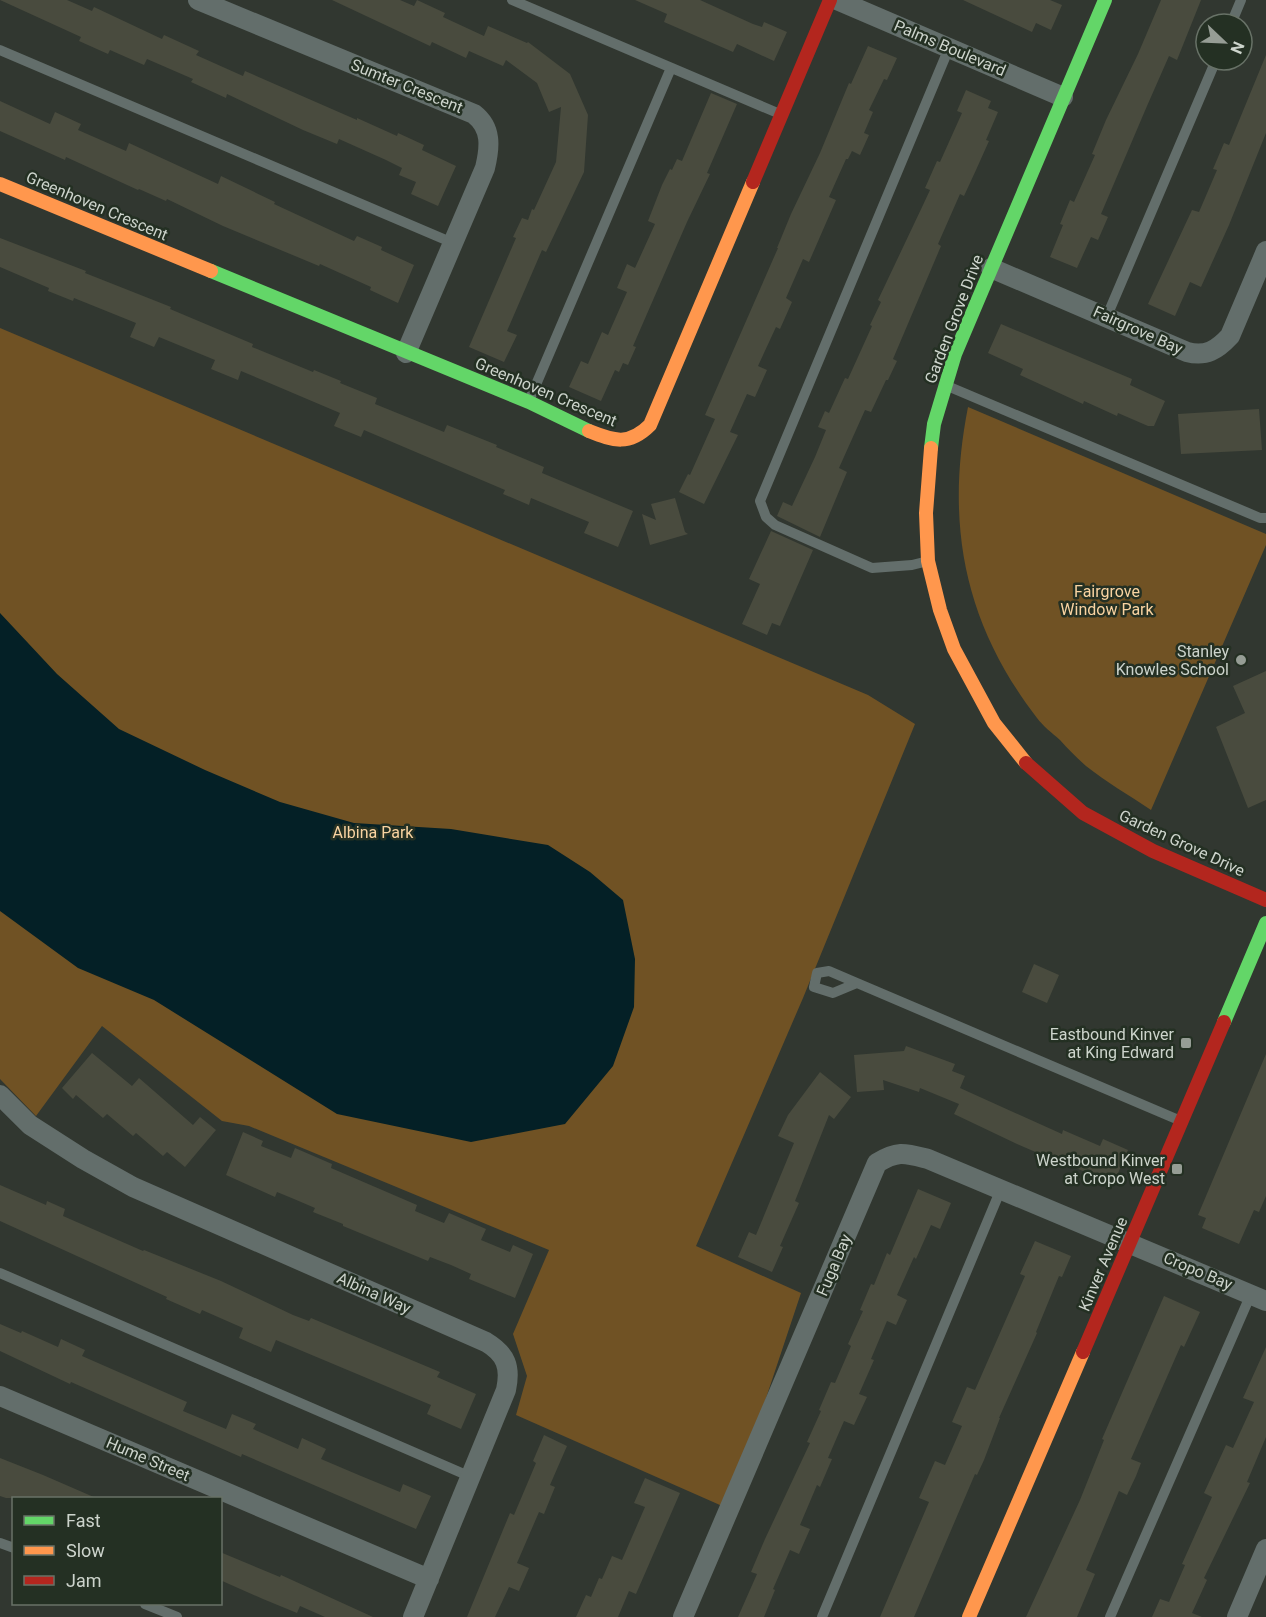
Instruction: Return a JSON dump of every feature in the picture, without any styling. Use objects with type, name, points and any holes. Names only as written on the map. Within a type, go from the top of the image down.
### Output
[{"type":"street","name":"Sumter Crescent","points":[[198,0],[474,114],[483,121],[489,135],[490,150],[485,168],[406,353]]},
{"type":"street","name":"Greenhoven Crescent","points":[[0,184],[529,402],[611,440],[627,440],[639,436],[650,425],[830,0]]},
{"type":"street","name":"Palms Boulevard","points":[[837,0],[1063,97]]},
{"type":"street","name":"Garden Grove Drive","points":[[1105,0],[955,354],[945,385],[934,424],[930,460],[926,513],[928,561],[940,610],[954,649],[975,693],[993,723],[1030,768],[1083,813],[1153,851],[1266,900]]},
{"type":"street","name":"Fairgrove Bay","points":[[991,268],[1198,355],[1220,347],[1230,336],[1266,251]]},
{"type":"street","name":"Kinver Avenue","points":[[969,1617],[1266,923]]},
{"type":"street","name":"Albina Way","points":[[0,1095],[30,1125],[133,1187],[498,1349],[510,1374],[506,1390],[413,1617]]},
{"type":"street","name":"Fuga Bay","points":[[683,1617],[877,1163],[892,1154],[906,1153],[928,1159],[1130,1242]]},
{"type":"street","name":"Cropo Bay","points":[[1130,1242],[1259,1298]]},
{"type":"street","name":"Hume Street","points":[[0,1396],[429,1579]]},
{"type":"street","points":[[1237,1617],[1266,1549]]},
{"type":"lane","points":[[512,0],[780,114]]},
{"type":"lane","points":[[928,561],[912,565],[872,568],[775,525],[766,517],[760,501],[949,48]]},
{"type":"lane","points":[[0,50],[453,243]]},
{"type":"lane","points":[[529,402],[671,68]]},
{"type":"lane","points":[[1107,316],[1211,72]]},
{"type":"lane","points":[[945,385],[1260,518],[1266,518]]},
{"type":"lane","points":[[857,983],[1182,1121]]},
{"type":"lane","points":[[822,1617],[1001,1189]]},
{"type":"lane","points":[[0,1273],[471,1477]]},
{"type":"lane","points":[[1110,1617],[1259,1298]]},
{"type":"lane","points":[[147,1605],[177,1617]]},
{"type":"green space","name":"Albina Park","points":[[0,328],[868,695],[915,724],[803,998],[696,1246],[801,1293],[729,1509],[516,1415],[527,1376],[513,1334],[549,1250],[249,1126],[222,1121],[102,1026],[36,1116],[0,1079]]},
{"type":"green space","name":"Fairgrove Window Park","points":[[968,407],[1266,534],[1266,545],[1151,810],[1086,766],[1042,724],[1012,682],[992,646],[977,609],[966,571],[960,532],[961,450]]},
{"type":"water","points":[[0,613],[57,674],[119,729],[205,770],[280,802],[354,823],[451,829],[548,845],[590,872],[623,900],[635,959],[634,1007],[613,1066],[565,1124],[471,1142],[337,1114],[154,1000],[78,968],[0,911]]},
{"type":"building","points":[[0,0],[67,0],[92,11],[94,7],[162,39],[164,35],[199,51],[196,55],[243,76],[245,71],[357,120],[357,118],[397,136],[398,133],[424,145],[422,150],[456,166],[438,206],[411,194],[416,182],[399,175],[402,168],[386,160],[339,139],[337,144],[303,130],[227,94],[226,98],[191,82],[193,79],[147,59],[144,65],[110,50],[108,54],[79,41],[81,37]]},
{"type":"building","points":[[332,0],[400,0],[414,6],[417,0],[445,13],[443,17],[484,36],[488,26],[528,42],[570,74],[588,115],[584,172],[546,252],[542,250],[507,331],[517,335],[504,362],[469,347],[516,238],[513,237],[522,218],[528,220],[532,209],[534,210],[556,162],[561,107],[549,112],[537,83],[506,60],[503,66],[469,51],[466,58],[432,42],[430,46]]},
{"type":"building","points":[[635,0],[700,0],[753,24],[762,27],[764,22],[787,32],[774,61],[737,44],[733,52],[664,22],[667,14]]},
{"type":"building","points":[[963,0],[1050,0],[1062,5],[1051,30],[1036,23],[1032,32]]},
{"type":"building","points":[[1161,0],[1201,0],[1196,12],[1194,12],[1194,18],[1177,60],[1169,56],[1147,106],[1101,214],[1108,217],[1098,240],[1091,237],[1077,268],[1050,257],[1070,200],[1074,202],[1095,155],[1092,154],[1106,120]]},
{"type":"building","points":[[868,46],[897,58],[869,110],[873,112],[864,133],[869,135],[860,155],[852,151],[846,159],[829,197],[836,200],[809,262],[803,259],[786,298],[792,302],[780,329],[776,327],[758,366],[767,370],[755,397],[747,394],[730,432],[738,435],[704,504],[679,492],[688,474],[690,475],[715,419],[705,415],[791,214],[820,153],[849,83],[851,84]]},
{"type":"building","points":[[1266,55],[1266,133],[1201,287],[1190,282],[1175,316],[1148,304],[1192,210],[1199,212],[1217,170],[1213,169],[1224,143],[1229,145]]},
{"type":"building","points":[[966,90],[991,101],[988,108],[998,112],[986,140],[989,141],[964,196],[960,194],[938,244],[941,246],[893,359],[897,361],[871,412],[865,410],[839,468],[847,472],[820,537],[777,516],[783,502],[792,506],[815,457],[826,430],[818,427],[825,411],[829,413],[845,378],[848,379],[872,326],[870,325],[881,302],[878,300],[930,190],[925,188],[937,161],[940,162],[962,113],[957,111]]},
{"type":"building","points":[[711,93],[737,104],[707,173],[710,174],[633,346],[636,347],[628,365],[623,363],[619,372],[615,370],[601,401],[569,387],[581,361],[588,364],[602,332],[608,335],[627,292],[617,288],[627,264],[635,268],[655,224],[648,221],[662,185],[677,159],[682,161]]},
{"type":"building","points":[[0,101],[50,124],[55,112],[81,124],[78,130],[126,151],[129,143],[218,184],[221,176],[275,202],[274,204],[354,241],[357,236],[382,247],[381,250],[414,265],[398,303],[370,290],[371,287],[320,264],[319,266],[223,226],[167,199],[166,201],[138,190],[66,157],[65,160],[0,131]]},
{"type":"building","points":[[0,238],[171,307],[170,309],[253,344],[252,347],[341,381],[340,383],[377,398],[375,404],[444,432],[447,425],[497,445],[496,447],[544,467],[542,473],[633,511],[618,547],[584,533],[589,522],[531,498],[529,505],[503,494],[505,490],[364,430],[361,437],[334,426],[340,413],[241,371],[238,380],[211,369],[215,360],[159,337],[154,347],[130,337],[136,323],[74,298],[73,301],[48,291],[49,288],[0,267]]},
{"type":"building","points":[[1001,324],[1132,379],[1130,385],[1165,401],[1154,426],[1148,426],[1118,413],[1117,416],[1084,401],[1083,404],[1020,375],[1023,369],[988,353]]},
{"type":"building","points":[[1259,409],[1262,450],[1181,454],[1178,414]]},
{"type":"building","points":[[675,498],[685,532],[688,534],[650,545],[642,514],[656,520],[651,504]]},
{"type":"building","points":[[771,531],[813,550],[780,626],[772,623],[767,635],[742,624],[760,584],[749,579]]},
{"type":"building","points":[[1266,671],[1266,800],[1248,808],[1216,727],[1245,713],[1233,686]]},
{"type":"building","points":[[1034,964],[1059,975],[1047,1003],[1022,992]]},
{"type":"building","points":[[906,1046],[955,1064],[952,1071],[965,1076],[960,1088],[1062,1134],[1063,1130],[1100,1146],[1103,1139],[1128,1150],[1113,1185],[954,1114],[959,1104],[920,1088],[919,1092],[883,1080],[884,1090],[857,1092],[854,1055],[904,1051]]},
{"type":"building","points":[[92,1053],[132,1086],[139,1078],[193,1125],[200,1117],[216,1130],[185,1167],[167,1152],[163,1156],[136,1133],[133,1136],[107,1114],[103,1118],[76,1095],[73,1099],[62,1088]]},
{"type":"building","points":[[1266,1054],[1266,1196],[1259,1212],[1254,1210],[1239,1244],[1202,1228],[1206,1218],[1198,1215]]},
{"type":"building","points":[[820,1072],[851,1097],[834,1119],[829,1115],[795,1201],[799,1203],[780,1246],[783,1247],[772,1272],[738,1257],[749,1232],[756,1235],[794,1143],[778,1136],[788,1115]]},
{"type":"building","points":[[243,1132],[263,1141],[261,1146],[291,1158],[295,1148],[332,1164],[331,1168],[417,1205],[415,1211],[444,1223],[449,1213],[486,1229],[481,1240],[510,1252],[513,1245],[533,1254],[515,1298],[469,1279],[471,1274],[451,1265],[430,1257],[428,1261],[343,1226],[343,1224],[313,1212],[315,1208],[294,1199],[277,1192],[275,1197],[226,1175]]},
{"type":"building","points":[[0,1185],[46,1205],[47,1201],[65,1209],[63,1216],[143,1251],[221,1281],[293,1315],[309,1321],[311,1318],[440,1372],[437,1377],[476,1394],[461,1429],[427,1414],[431,1405],[276,1340],[271,1352],[239,1338],[243,1328],[202,1310],[200,1314],[0,1221]]},
{"type":"building","points":[[918,1189],[951,1203],[940,1229],[931,1225],[897,1295],[907,1300],[896,1325],[887,1321],[871,1359],[874,1360],[859,1394],[867,1397],[854,1425],[844,1421],[828,1458],[832,1459],[820,1487],[817,1485],[800,1525],[810,1529],[799,1554],[790,1550],[764,1617],[738,1617],[757,1574],[751,1572],[810,1443],[807,1442],[831,1382],[835,1383],[851,1346],[848,1344],[863,1311],[860,1310],[871,1284],[874,1285],[887,1253],[890,1255]]},
{"type":"building","points":[[1035,1241],[1071,1256],[1062,1277],[1059,1276],[1037,1333],[999,1418],[984,1460],[977,1475],[975,1474],[914,1617],[880,1617],[929,1502],[919,1498],[935,1461],[945,1465],[962,1426],[952,1422],[967,1387],[975,1390],[1025,1276],[1020,1274]]},
{"type":"building","points":[[1164,1296],[1200,1312],[1184,1347],[1181,1345],[1131,1459],[1141,1463],[1136,1476],[1127,1495],[1119,1491],[1086,1570],[1095,1574],[1077,1617],[1026,1617],[1080,1500],[1104,1440],[1102,1439]]},
{"type":"building","points":[[0,1324],[58,1347],[61,1339],[85,1350],[82,1356],[187,1402],[183,1411],[226,1429],[232,1414],[256,1424],[253,1429],[298,1449],[302,1438],[326,1449],[321,1459],[361,1476],[400,1492],[403,1484],[431,1496],[416,1529],[242,1454],[241,1457],[71,1382],[70,1384],[0,1351]]},
{"type":"building","points":[[1266,1347],[1266,1437],[1247,1482],[1250,1483],[1204,1578],[1207,1580],[1192,1613],[1202,1617],[1152,1617],[1160,1599],[1169,1602],[1185,1565],[1182,1564],[1212,1497],[1204,1493],[1226,1445],[1233,1448],[1254,1402],[1243,1398]]},
{"type":"building","points":[[544,1435],[567,1446],[550,1485],[555,1487],[544,1514],[539,1512],[517,1563],[529,1568],[519,1591],[509,1587],[495,1617],[467,1617],[510,1513],[514,1515],[536,1463],[533,1461]]},
{"type":"building","points":[[0,1458],[94,1497],[6,1498],[0,1496]]},
{"type":"building","points":[[645,1478],[680,1493],[636,1594],[629,1591],[618,1617],[576,1617],[586,1595],[591,1597],[599,1578],[602,1579],[612,1556],[622,1560],[645,1507],[634,1503]]},
{"type":"building","points":[[222,1553],[280,1577],[281,1575],[373,1617],[325,1617],[300,1606],[297,1613],[222,1581]]},
{"type":"traffic: fast","points":[[931,448],[934,424],[955,354],[1105,0]]},
{"type":"traffic: fast","points":[[211,271],[529,402],[589,431]]},
{"type":"traffic: fast","points":[[1224,1022],[1266,923]]},
{"type":"traffic: slow","points":[[589,431],[621,440],[635,436],[650,425],[753,182]]},
{"type":"traffic: slow","points":[[0,184],[211,271]]},
{"type":"traffic: slow","points":[[931,448],[926,513],[928,561],[940,610],[954,649],[994,723],[1026,763]]},
{"type":"traffic: slow","points":[[969,1617],[1083,1352]]},
{"type":"traffic: jam","points":[[753,182],[830,0]]},
{"type":"traffic: jam","points":[[1026,763],[1083,813],[1153,851],[1266,900]]},
{"type":"traffic: jam","points":[[1083,1352],[1224,1022]]},
{"type":"place","name":"Stanley Knowles School","points":[[1241,660]]},
{"type":"place","name":"Eastbound Kinver at King Edward","points":[[1186,1043]]},
{"type":"place","name":"Westbound Kinver at Cropo West","points":[[1177,1169]]}]
